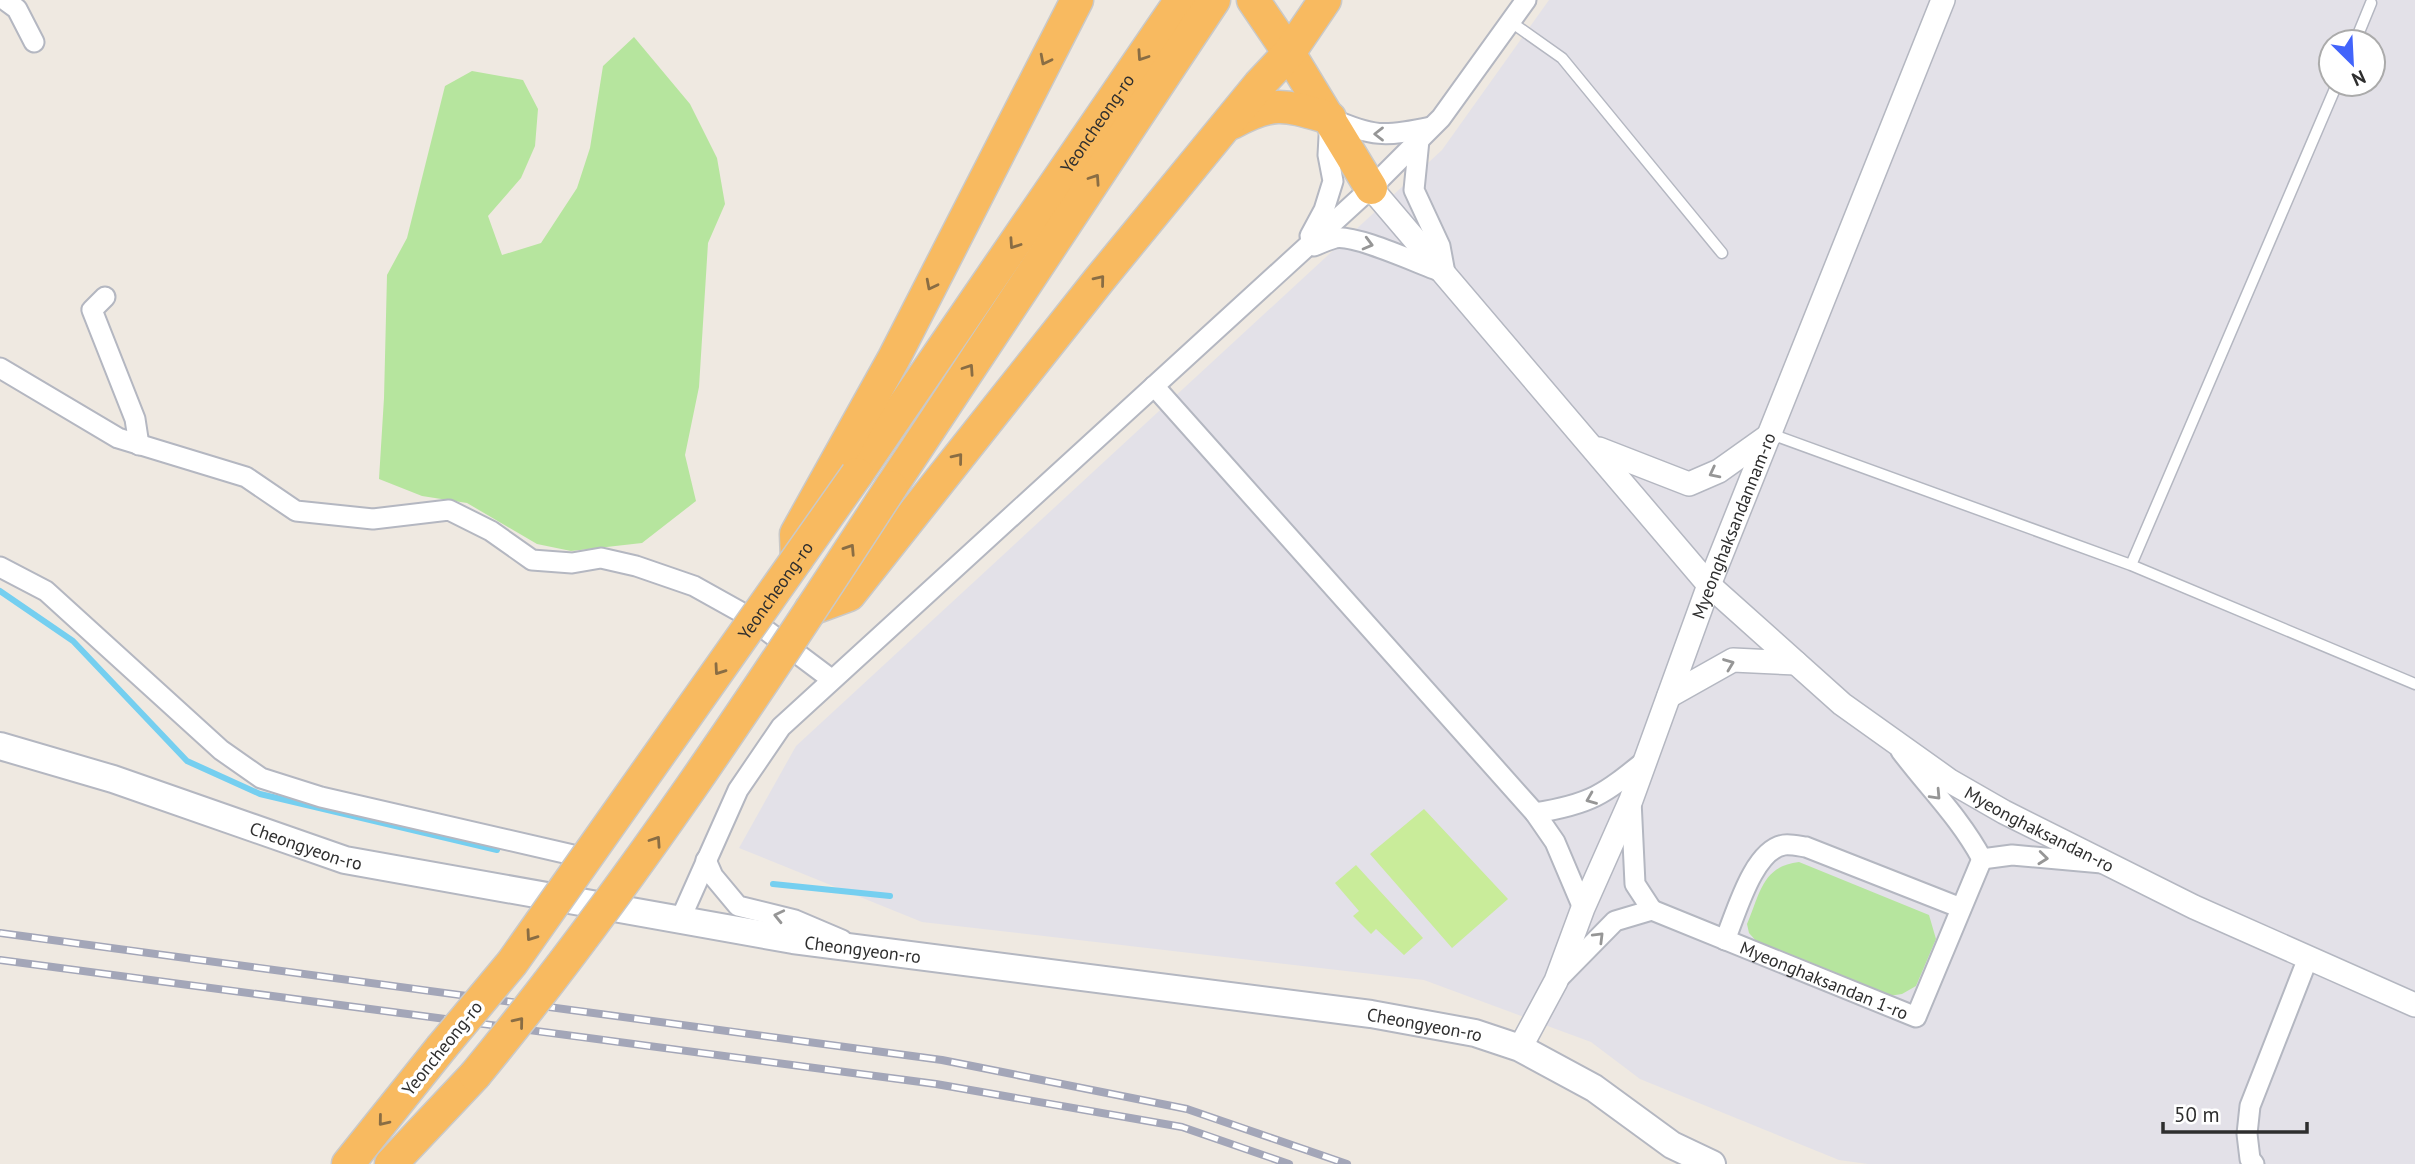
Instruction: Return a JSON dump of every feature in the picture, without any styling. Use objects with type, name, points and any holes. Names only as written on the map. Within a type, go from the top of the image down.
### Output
[{"type":"highway","points":[[847,468],[894,358],[1077,0]]},
{"type":"highway","name":"Yeoncheong-ro","points":[[348,1164],[512,963],[797,559],[847,468],[1181,0]]},
{"type":"highway","points":[[1253,0],[1289,53],[1371,188]]},
{"type":"highway","name":"Yeoncheong-ro","points":[[391,1164],[475,1074],[542,993],[643,859],[1213,2]]},
{"type":"highway","points":[[811,609],[849,595],[1289,53],[1323,3]]},
{"type":"highway","points":[[1323,3],[1313,40],[1313,71],[1329,118]]},
{"type":"highway","points":[[1228,125],[1258,109],[1287,105],[1329,118]]},
{"type":"main road","name":"Cheongyeon-ro","points":[[0,746],[113,779],[345,860],[866,950],[1371,1014],[1475,1033],[1520,1048],[1594,1088],[1672,1145],[1712,1164]]},
{"type":"street","points":[[5,0],[17,9],[34,42]]},
{"type":"street","points":[[680,920],[738,790],[781,727],[1371,188],[1425,134],[1526,0]]},
{"type":"street","name":"Myeonghaksandannam-ro","points":[[1520,1048],[1556,981],[1583,908],[1631,800],[1709,585],[1943,0]]},
{"type":"street","points":[[1303,250],[1324,210],[1333,181],[1328,155],[1329,118],[1366,134],[1425,134]]},
{"type":"street","points":[[1303,250],[1337,237],[1374,244],[1399,257],[1445,273],[1440,246],[1414,190],[1425,134]]},
{"type":"street","name":"Myeonghaksandan-ro","points":[[1371,188],[1709,585],[1842,704],[2004,812],[2194,907],[2415,1004]]},
{"type":"street","points":[[105,297],[92,310],[135,419],[139,445]]},
{"type":"street","points":[[0,368],[118,438],[246,477],[296,511],[373,519],[449,510],[491,531],[532,560],[572,563],[601,558],[636,566],[694,586],[746,615],[831,679]]},
{"type":"street","points":[[1154,386],[1535,813],[1555,842],[1583,908]]},
{"type":"street","points":[[1594,447],[1689,484],[1719,471],[1771,434]]},
{"type":"street","points":[[0,567],[46,591],[221,750],[261,778],[321,797],[586,858]]},
{"type":"street","points":[[1669,696],[1733,660],[1796,663]]},
{"type":"street","points":[[1894,741],[1935,795],[1954,812],[1982,859],[2012,855],[2105,864]]},
{"type":"street","points":[[1535,813],[1572,807],[1605,793],[1646,760]]},
{"type":"street","points":[[1556,981],[1615,921],[1652,911],[1635,884],[1631,800]]},
{"type":"street","points":[[1725,940],[1756,868],[1767,853],[1784,845],[1806,847],[1961,908]]},
{"type":"street","name":"Myeonghaksandan 1-ro","points":[[1652,911],[1916,1017],[1982,859]]},
{"type":"street","points":[[706,860],[713,876],[738,906],[795,920],[866,950]]},
{"type":"street","points":[[2254,1164],[2250,1159],[2247,1134],[2250,1106],[2308,958]]},
{"type":"lane","points":[[2361,28],[2371,3]]},
{"type":"lane","points":[[1511,22],[1562,58],[1722,253]]},
{"type":"lane","points":[[2131,565],[2331,98]]},
{"type":"lane","points":[[1771,434],[2131,565],[2415,684]]},
{"type":"shaded area","points":[[1549,0],[2415,0],[2415,1164],[1868,1164],[1839,1160],[1640,1079],[1591,1042],[1424,980],[922,922],[739,848],[796,746],[1442,150]]},
{"type":"green space","points":[[634,37],[690,104],[717,158],[725,204],[708,243],[699,387],[685,455],[696,501],[642,543],[571,551],[537,544],[467,503],[422,496],[379,479],[387,275],[407,238],[445,86],[472,71],[523,80],[538,109],[535,146],[521,178],[488,216],[502,255],[541,243],[577,188],[590,148],[603,66]]},
{"type":"green space","points":[[1424,809],[1508,899],[1452,948],[1370,854]]},
{"type":"green space","points":[[1799,862],[1929,915],[1936,939],[1916,986],[1902,994],[1889,996],[1757,942],[1749,933],[1747,924],[1759,892],[1777,869]]},
{"type":"green space","points":[[1356,865],[1423,938],[1404,955],[1376,929],[1371,934],[1353,916],[1359,911],[1335,883]]},
{"type":"waterway","points":[[0,591],[73,641],[187,761],[260,794],[497,850]]},
{"type":"waterway","points":[[773,884],[890,896]]},
{"type":"railway","points":[[0,933],[942,1060],[1187,1109],[1347,1164]]},
{"type":"railway","points":[[0,960],[936,1084],[1182,1127],[1289,1164]]}]
